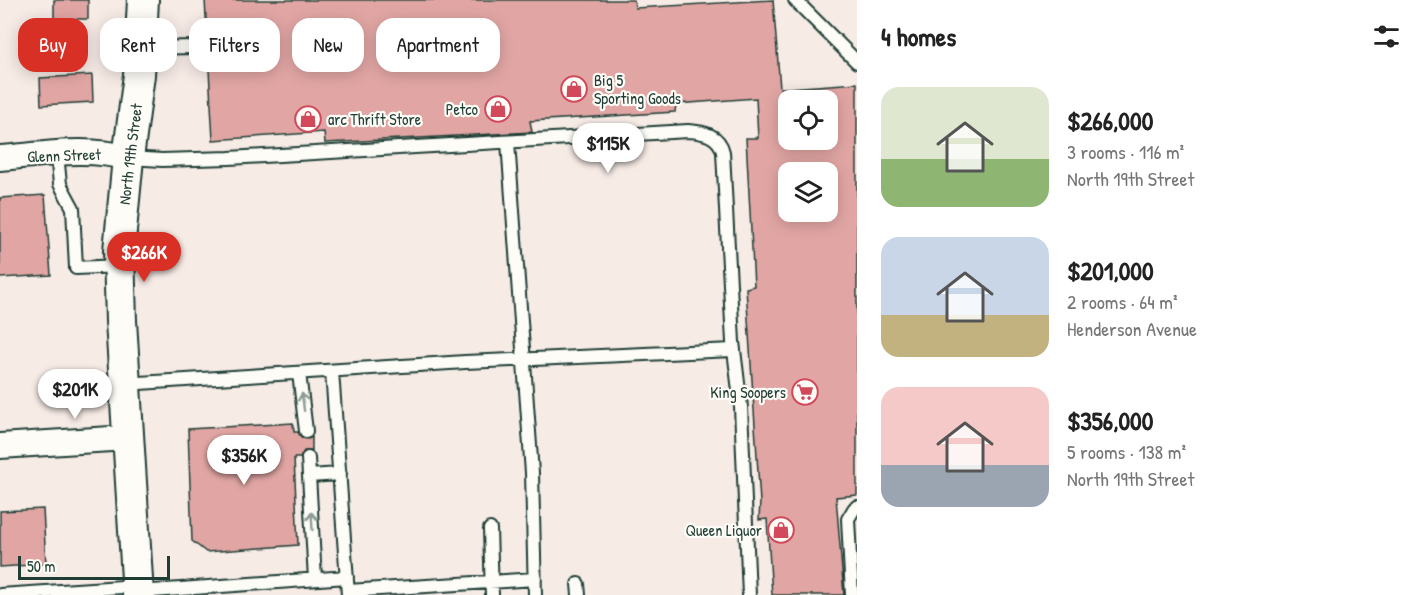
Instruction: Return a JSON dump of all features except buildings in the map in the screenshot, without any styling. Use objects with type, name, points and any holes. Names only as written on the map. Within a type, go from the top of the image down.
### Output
[{"type":"street","name":"North 19th Street","points":[[142,18],[143,0]]},
{"type":"street","name":"North 19th Street","points":[[137,591],[124,384],[120,241],[138,72]]},
{"type":"street","name":"Glenn Street","points":[[0,158],[105,153],[128,158]]},
{"type":"street","points":[[0,446],[127,438]]},
{"type":"lane","points":[[795,0],[857,62]]},
{"type":"lane","points":[[128,158],[162,160],[229,158],[688,131],[706,133],[719,142],[723,152],[734,350],[741,407],[749,595]]},
{"type":"lane","points":[[508,142],[532,473],[535,595]]},
{"type":"lane","points":[[57,154],[60,184],[73,208],[76,268],[120,266]]},
{"type":"lane","points":[[124,384],[523,359],[734,350]]},
{"type":"lane","points":[[332,371],[348,593],[535,579]]},
{"type":"lane","points":[[299,373],[306,432]]},
{"type":"lane","points":[[308,458],[315,579]]},
{"type":"lane","points":[[309,476],[340,474]]},
{"type":"lane","points":[[852,595],[848,519],[857,507]]},
{"type":"lane","points":[[490,529],[492,595]]},
{"type":"lane","points":[[0,595],[137,591],[347,577]]},
{"type":"place","name":"Big 5 Sporting Goods","points":[[574,89]]},
{"type":"place","name":"Petco","points":[[498,109]]},
{"type":"place","name":"arc Thrift Store","points":[[308,119]]},
{"type":"place","name":"King Soopers","points":[[805,392]]},
{"type":"place","name":"Queen Liquor","points":[[781,530]]}]
